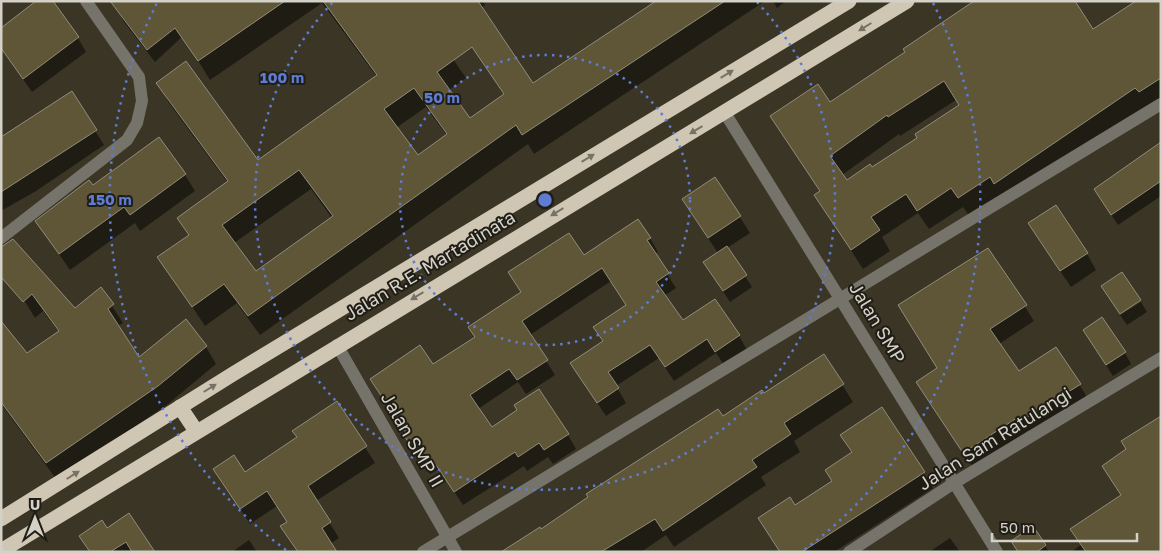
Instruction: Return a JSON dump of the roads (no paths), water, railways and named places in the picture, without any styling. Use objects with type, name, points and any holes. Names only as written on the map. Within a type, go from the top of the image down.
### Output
[{"type":"highway","name":"Jalan R.E. Martadinata","points":[[1,519],[180,407],[849,1]]},
{"type":"highway","name":"Jalan R.E. Martadinata","points":[[1,551],[337,345],[907,1]]},
{"type":"highway","points":[[180,407],[196,431]]},
{"type":"street","points":[[1,238],[127,140],[137,123],[142,101],[139,77],[86,1]]},
{"type":"street","points":[[423,552],[1161,104]]},
{"type":"street","name":"Jalan SMP","points":[[725,112],[997,552]]},
{"type":"street","name":"Jalan SMP II","points":[[337,345],[456,552]]},
{"type":"street","name":"Jalan Sam Ratulangi","points":[[849,552],[954,483],[1161,358]]}]
